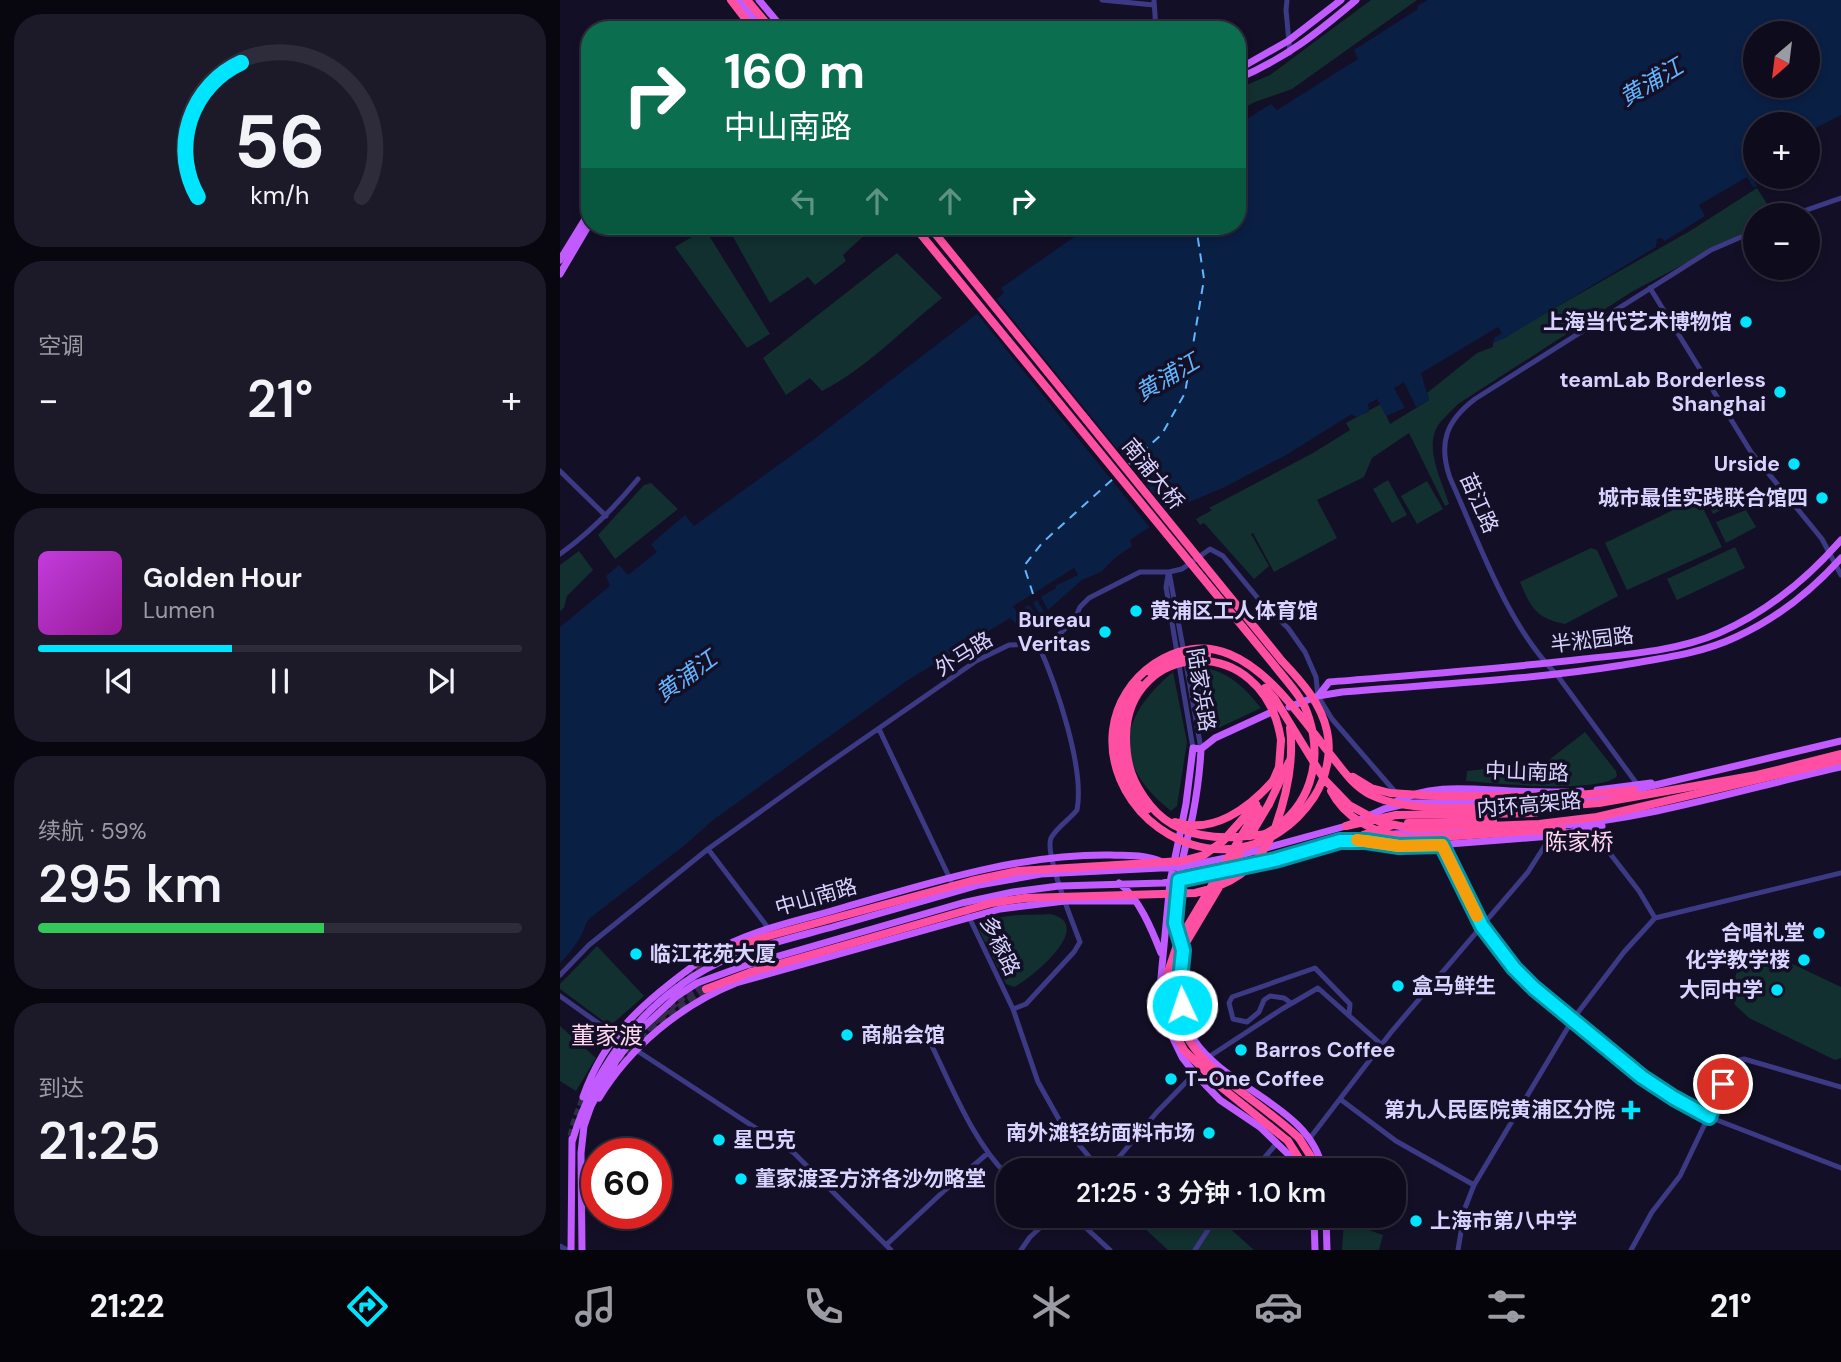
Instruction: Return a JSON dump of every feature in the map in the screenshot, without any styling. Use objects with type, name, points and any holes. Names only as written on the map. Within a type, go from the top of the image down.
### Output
[{"type":"highway","points":[[731,0],[747,21]]},
{"type":"highway","points":[[752,2],[766,21]]},
{"type":"highway","name":"南浦大桥","points":[[921,235],[1274,665],[1299,697],[1309,717],[1315,753],[1310,786],[1290,814],[1266,834],[1226,838],[1187,831],[1154,810],[1139,792],[1130,774],[1126,755],[1126,728],[1130,711],[1141,691],[1153,678],[1179,664],[1199,660],[1214,660],[1233,667],[1250,678],[1271,704],[1279,723],[1281,740],[1279,767],[1273,781]]},
{"type":"highway","name":"南浦大桥","points":[[936,235],[1301,681],[1320,710],[1327,731],[1329,751],[1326,769],[1318,790],[1306,809],[1279,833],[1242,848],[1204,848],[1172,836],[1141,813],[1120,781],[1113,746],[1113,728],[1119,708],[1136,680],[1166,656],[1183,650],[1199,649],[1228,654],[1260,672],[1273,686],[1333,758],[1355,785],[1378,798],[1401,804],[1449,808]]},
{"type":"highway","name":"内环高架路","points":[[1273,781],[1256,800],[1212,823],[1180,824],[1156,816],[1138,800],[1128,783],[1120,757],[1119,736],[1130,698],[1152,672],[1170,661],[1194,655],[1212,655],[1234,662],[1253,675],[1275,699],[1324,779],[1349,805],[1380,822],[1415,830],[1539,824],[1609,815],[1841,760]]},
{"type":"highway","points":[[708,988],[751,972],[992,903],[1025,898],[1195,893],[1225,885],[1249,869],[1268,844],[1281,812],[1290,771],[1292,744],[1290,726],[1282,701],[1273,686]]},
{"type":"highway","name":"内环高架路","points":[[1449,808],[1579,806],[1757,775],[1841,754]]},
{"type":"highway","points":[[1290,758],[1274,796],[1184,946],[1176,988],[1177,1013],[1186,1038],[1203,1062],[1279,1120],[1299,1138],[1312,1158]]},
{"type":"highway","points":[[1333,758],[1361,782],[1390,793],[1479,797],[1567,796],[1636,787]]},
{"type":"highway","points":[[1324,779],[1346,811],[1377,832],[1394,836],[1411,839],[1562,830]]},
{"type":"highway","points":[[697,963],[767,933],[1008,873],[1044,867],[1182,861],[1204,855],[1223,841],[1273,781]]},
{"type":"highway","points":[[1273,781],[1178,942],[1168,972],[1167,992],[1171,1024],[1184,1050],[1221,1087],[1289,1141],[1299,1158]]},
{"type":"highway","points":[[1363,835],[1407,819],[1520,814],[1579,806]]},
{"type":"highway","points":[[1346,826],[1381,817],[1583,819]]},
{"type":"highway","points":[[707,963],[767,933]]},
{"type":"main road","points":[[739,0],[755,21]]},
{"type":"main road","points":[[1246,64],[1288,41],[1341,0]]},
{"type":"main road","points":[[1246,75],[1274,63],[1356,0]]},
{"type":"main road","points":[[752,2],[774,21]]},
{"type":"main road","points":[[560,260],[581,226]]},
{"type":"main road","points":[[560,274],[583,235]]},
{"type":"main road","name":"半淞园路","points":[[1318,696],[1329,682],[1546,664],[1643,652],[1688,643],[1718,634],[1772,604],[1841,540]]},
{"type":"main road","name":"半淞园路","points":[[1197,749],[1230,730],[1318,696],[1558,675],[1697,652],[1737,637],[1779,613],[1824,577],[1838,561]]},
{"type":"main road","name":"中山南路","points":[[572,1142],[585,1100],[625,1042],[656,1006],[690,979],[731,957],[777,942],[1009,879],[1055,873],[1176,867],[1225,858],[1346,826],[1418,793],[1450,788],[1577,791],[1636,787],[1674,781],[1841,741]]},
{"type":"main road","name":"陆家浜路","points":[[1197,749],[1193,814],[1170,882],[1160,988],[1164,1020],[1182,1058],[1195,1074],[1220,1100],[1260,1127],[1292,1158]]},
{"type":"main road","name":"陆家浜路","points":[[1197,749],[1176,867],[1179,880],[1175,923],[1183,950],[1179,991],[1184,1020],[1194,1040],[1209,1057],[1297,1124],[1310,1138],[1321,1158]]},
{"type":"main road","name":"中山南路","points":[[582,1250],[580,1187],[584,1126],[599,1089],[625,1042],[660,1010],[705,978],[962,903],[1013,892],[1118,883],[1170,882],[1275,860],[1363,835],[1598,823],[1841,768]]},
{"type":"main road","name":"中山南路","points":[[1384,809],[1409,803],[1561,802],[1598,798],[1636,787]]},
{"type":"main road","points":[[1402,799],[1440,802]]},
{"type":"main road","points":[[1193,814],[1199,856]]},
{"type":"main road","name":"中山南路","points":[[1340,841],[1366,841],[1399,846],[1442,845],[1551,836],[1634,819],[1642,814]]},
{"type":"main road","points":[[1562,830],[1598,823]]},
{"type":"main road","points":[[1176,867],[1199,856],[1210,854],[1225,858]]},
{"type":"main road","name":"中山南路","points":[[767,933],[990,866],[1052,858],[1144,856],[1176,867]]},
{"type":"main road","points":[[1118,883],[1134,901],[1155,937],[1162,957]]},
{"type":"main road","name":"中山南路","points":[[708,988],[1000,909],[1065,901],[1134,901]]},
{"type":"main road","points":[[707,963],[743,949],[777,942]]},
{"type":"main road","name":"中山南路","points":[[569,1250],[572,1142],[575,1117],[588,1081],[615,1035],[635,1013],[697,963]]},
{"type":"main road","name":"中山南路","points":[[584,1126],[601,1094],[636,1050],[731,970]]},
{"type":"main road","points":[[1314,1228],[1315,1250]]},
{"type":"main road","points":[[1326,1228],[1327,1250]]},
{"type":"street","points":[[1102,0],[1154,2],[1155,21]]},
{"type":"street","points":[[1287,0],[1290,52]]},
{"type":"street","points":[[1820,205],[1841,198]]},
{"type":"street","name":"苗江路","points":[[1636,787],[1516,620],[1450,478],[1445,462],[1447,435],[1457,414],[1475,400],[1711,250],[1743,236]]},
{"type":"street","points":[[1650,288],[1751,452],[1838,561],[1841,575]]},
{"type":"street","points":[[560,471],[606,516]]},
{"type":"street","points":[[560,554],[606,516],[638,479]]},
{"type":"street","name":"外马路","points":[[560,975],[599,937],[708,849],[976,662],[1009,645],[1038,644],[1055,638],[1074,621],[1080,607],[1089,598],[1131,575],[1147,571],[1169,572],[1182,569],[1207,550],[1223,555],[1261,602],[1288,628],[1305,652],[1316,677],[1318,696],[1344,734],[1402,799]]},
{"type":"street","name":"陆家浜路","points":[[1169,572],[1166,587],[1197,749]]},
{"type":"street","points":[[1013,1009],[1026,1004],[1080,942],[1059,887],[1049,846],[1052,836],[1077,810],[1077,783],[1070,736],[1038,644]]},
{"type":"street","name":"多稼路","points":[[879,729],[1013,1009],[1038,1082],[1061,1123],[1091,1158]]},
{"type":"street","points":[[1591,829],[1639,891],[1655,918]]},
{"type":"street","points":[[1310,1138],[1382,1045],[1528,872],[1551,836]]},
{"type":"street","points":[[1442,845],[1482,926],[1514,968],[1534,988],[1642,1077],[1709,1117],[1841,1168]]},
{"type":"street","points":[[708,849],[767,933]]},
{"type":"street","points":[[1458,1250],[1465,1208],[1474,1185],[1573,1019],[1624,952],[1655,918],[1841,873]]},
{"type":"street","points":[[1291,1003],[1284,998],[1270,996],[1264,1000],[1259,1012],[1247,1022],[1233,1019],[1229,1003],[1232,997],[1315,968],[1350,1004],[1349,1015]]},
{"type":"street","points":[[1118,1158],[1150,1119],[1209,1057],[1318,988],[1382,1045]]},
{"type":"street","points":[[560,996],[636,1050],[794,1153],[888,1248],[945,1190],[988,1153]]},
{"type":"street","points":[[928,1038],[988,1153],[996,1162]]},
{"type":"street","points":[[1630,1250],[1652,1212],[1680,1176],[1735,1061],[1744,1059],[1841,1087]]},
{"type":"street","points":[[1340,1099],[1396,1141],[1474,1185]]},
{"type":"street","points":[[1264,1158],[1276,1143]]},
{"type":"street","points":[[1021,1250],[1039,1228]]},
{"type":"street","points":[[1086,1228],[1110,1250]]},
{"type":"street","points":[[1195,1250],[1209,1228]]},
{"type":"street","points":[[560,1246],[569,1250]]},
{"type":"green space","points":[[1371,0],[1417,0],[1292,89],[1246,107],[1246,85],[1270,75]]},
{"type":"green space","points":[[1755,189],[1766,203],[1743,203],[1743,233],[1633,291],[1458,404],[1439,424],[1433,443],[1435,464],[1449,504],[1445,506],[1409,433],[1372,458],[1364,477],[1317,500],[1337,538],[1274,572],[1253,533],[1251,534],[1269,566],[1254,579],[1204,523],[1200,525],[1196,519],[1212,510],[1209,508],[1313,453],[1350,430],[1346,423],[1381,404],[1390,424],[1429,400],[1427,393],[1477,353],[1493,347],[1493,343],[1690,231]]},
{"type":"green space","points":[[695,235],[709,235],[770,334],[747,348],[675,247]]},
{"type":"green space","points":[[732,235],[865,235],[843,255],[846,261],[815,285],[808,277],[770,303]]},
{"type":"green space","points":[[897,253],[942,298],[869,360],[838,382],[822,391],[810,378],[786,395],[763,358]]},
{"type":"green space","points":[[1388,480],[1407,515],[1392,523],[1373,489]]},
{"type":"green space","points":[[1427,481],[1443,509],[1417,524],[1401,496]]},
{"type":"green space","points":[[651,483],[678,509],[615,559],[598,535],[644,485]]},
{"type":"green space","points":[[1731,484],[1742,500],[1713,514],[1705,497],[1707,493]]},
{"type":"green space","points":[[1698,498],[1722,547],[1627,590],[1605,543]]},
{"type":"green space","points":[[1746,510],[1756,527],[1726,543],[1716,522]]},
{"type":"green space","points":[[1735,547],[1745,568],[1677,600],[1667,579]]},
{"type":"green space","points":[[1591,548],[1597,550],[1618,596],[1565,624],[1541,615],[1531,605],[1520,582]]},
{"type":"green space","points":[[579,551],[593,570],[567,596],[564,608],[560,611],[560,565]]},
{"type":"green space","points":[[1193,666],[1214,670],[1232,679],[1261,708],[1212,731],[1206,727],[1199,712]]},
{"type":"green space","points":[[1173,672],[1187,742],[1177,806],[1171,811],[1139,776],[1131,759],[1129,742],[1132,724],[1141,707]]},
{"type":"green space","points":[[1585,732],[1616,771],[1617,776],[1590,785],[1569,786],[1466,781],[1467,771],[1503,767],[1504,772],[1533,769],[1533,763],[1545,763]]},
{"type":"green space","points":[[1050,914],[1063,920],[1067,928],[1064,939],[1046,963],[1023,982],[1014,987],[1006,984],[979,930],[985,924],[1001,917]]},
{"type":"green space","points":[[597,946],[644,996],[610,1026],[560,989],[560,984]]},
{"type":"green space","points":[[1761,949],[1841,987],[1841,1058],[1835,1060],[1749,1018],[1735,1005],[1730,991],[1738,969],[1749,951]]},
{"type":"green space","points":[[560,1026],[596,1058],[576,1091],[560,1081]]},
{"type":"green space","points":[[1144,1228],[1229,1228],[1254,1250],[1168,1250]]},
{"type":"green space","points":[[1344,1228],[1364,1228],[1383,1235],[1379,1250],[1342,1250]]},
{"type":"water","name":"黄浦江","points":[[1428,0],[1841,0],[1841,115],[1820,126],[1820,112],[1743,112],[1743,179],[1699,205],[1705,216],[1665,241],[1657,239],[1656,247],[1505,338],[1493,343],[1494,338],[1502,333],[1498,327],[1421,373],[1429,400],[1416,407],[1404,382],[1394,388],[1405,408],[1386,416],[1377,399],[1368,404],[1369,412],[1356,417],[1352,414],[1286,455],[1225,487],[1185,504],[1130,540],[1132,546],[1101,572],[1082,580],[1048,610],[1019,626],[1010,618],[908,680],[713,820],[685,845],[590,918],[575,946],[560,963],[560,627],[610,586],[606,576],[619,565],[628,575],[657,552],[651,544],[685,515],[694,526],[813,440],[1004,293],[1001,288],[1077,235],[1246,235],[1246,119],[1271,104],[1277,110],[1358,59],[1354,50]]},
{"type":"pier","points":[[994,296],[1172,517],[1152,530],[975,311]]},
{"type":"pier","points":[[1074,568],[1078,575],[1055,586],[1056,588],[1041,597],[1048,610],[1044,612],[1037,600],[1033,603],[1040,614],[1038,616],[1029,605],[1017,612],[1013,606]]},
{"type":"ferry route","points":[[1129,464],[1162,434],[1185,393],[1204,279],[1197,235]]},
{"type":"ferry route","points":[[1033,594],[1024,566],[1042,543],[1114,478]]},
{"type":"tunnel","points":[[624,1031],[671,988],[707,963]]},
{"type":"tunnel","points":[[615,1071],[654,1023],[677,1002],[703,984]]},
{"type":"tunnel","points":[[649,1028],[706,989]]},
{"type":"tunnel","points":[[571,1136],[586,1091]]},
{"type":"slow traffic","points":[[1357,840],[1399,846],[1442,845],[1477,916]]},
{"type":"place","name":"上海当代艺术博物馆","points":[[1746,322]]},
{"type":"place","name":"teamLab Borderless Shanghai","points":[[1780,392]]},
{"type":"place","name":"Urside","points":[[1794,464]]},
{"type":"place","name":"城市最佳实践联合馆四","points":[[1822,498]]},
{"type":"place","name":"黄浦区工人体育馆","points":[[1136,611]]},
{"type":"place","name":"Bureau Veritas","points":[[1105,632]]},
{"type":"place","name":"合唱礼堂","points":[[1819,933]]},
{"type":"place","name":"临江花苑大厦","points":[[636,954]]},
{"type":"place","name":"化学教学楼","points":[[1804,960]]},
{"type":"place","name":"盒马鲜生","points":[[1398,986]]},
{"type":"place","name":"大同中学","points":[[1777,990]]},
{"type":"place","name":"商船会馆","points":[[847,1035]]},
{"type":"place","name":"Barros Coffee","points":[[1241,1050]]},
{"type":"place","name":"T-One Coffee","points":[[1171,1079]]},
{"type":"place","name":"第九人民医院黄浦区分院","points":[[1631,1110]]},
{"type":"place","name":"南外滩轻纺面料市场","points":[[1209,1133]]},
{"type":"place","name":"星巴克","points":[[719,1140]]},
{"type":"place","name":"董家渡圣方济各沙勿略堂","points":[[741,1179]]},
{"type":"place","name":"上海市第八中学","points":[[1416,1221]]},
{"type":"district","name":"陈家桥","points":[[1579,842]]},
{"type":"district","name":"董家渡","points":[[607,1035]]},
{"type":"route","points":[[1182,1005],[1179,991],[1183,950],[1175,923],[1179,880],[1275,860],[1340,841],[1356,840],[1399,846],[1442,845],[1482,926],[1514,968],[1534,988],[1642,1077],[1709,1117],[1723,1084]]}]
